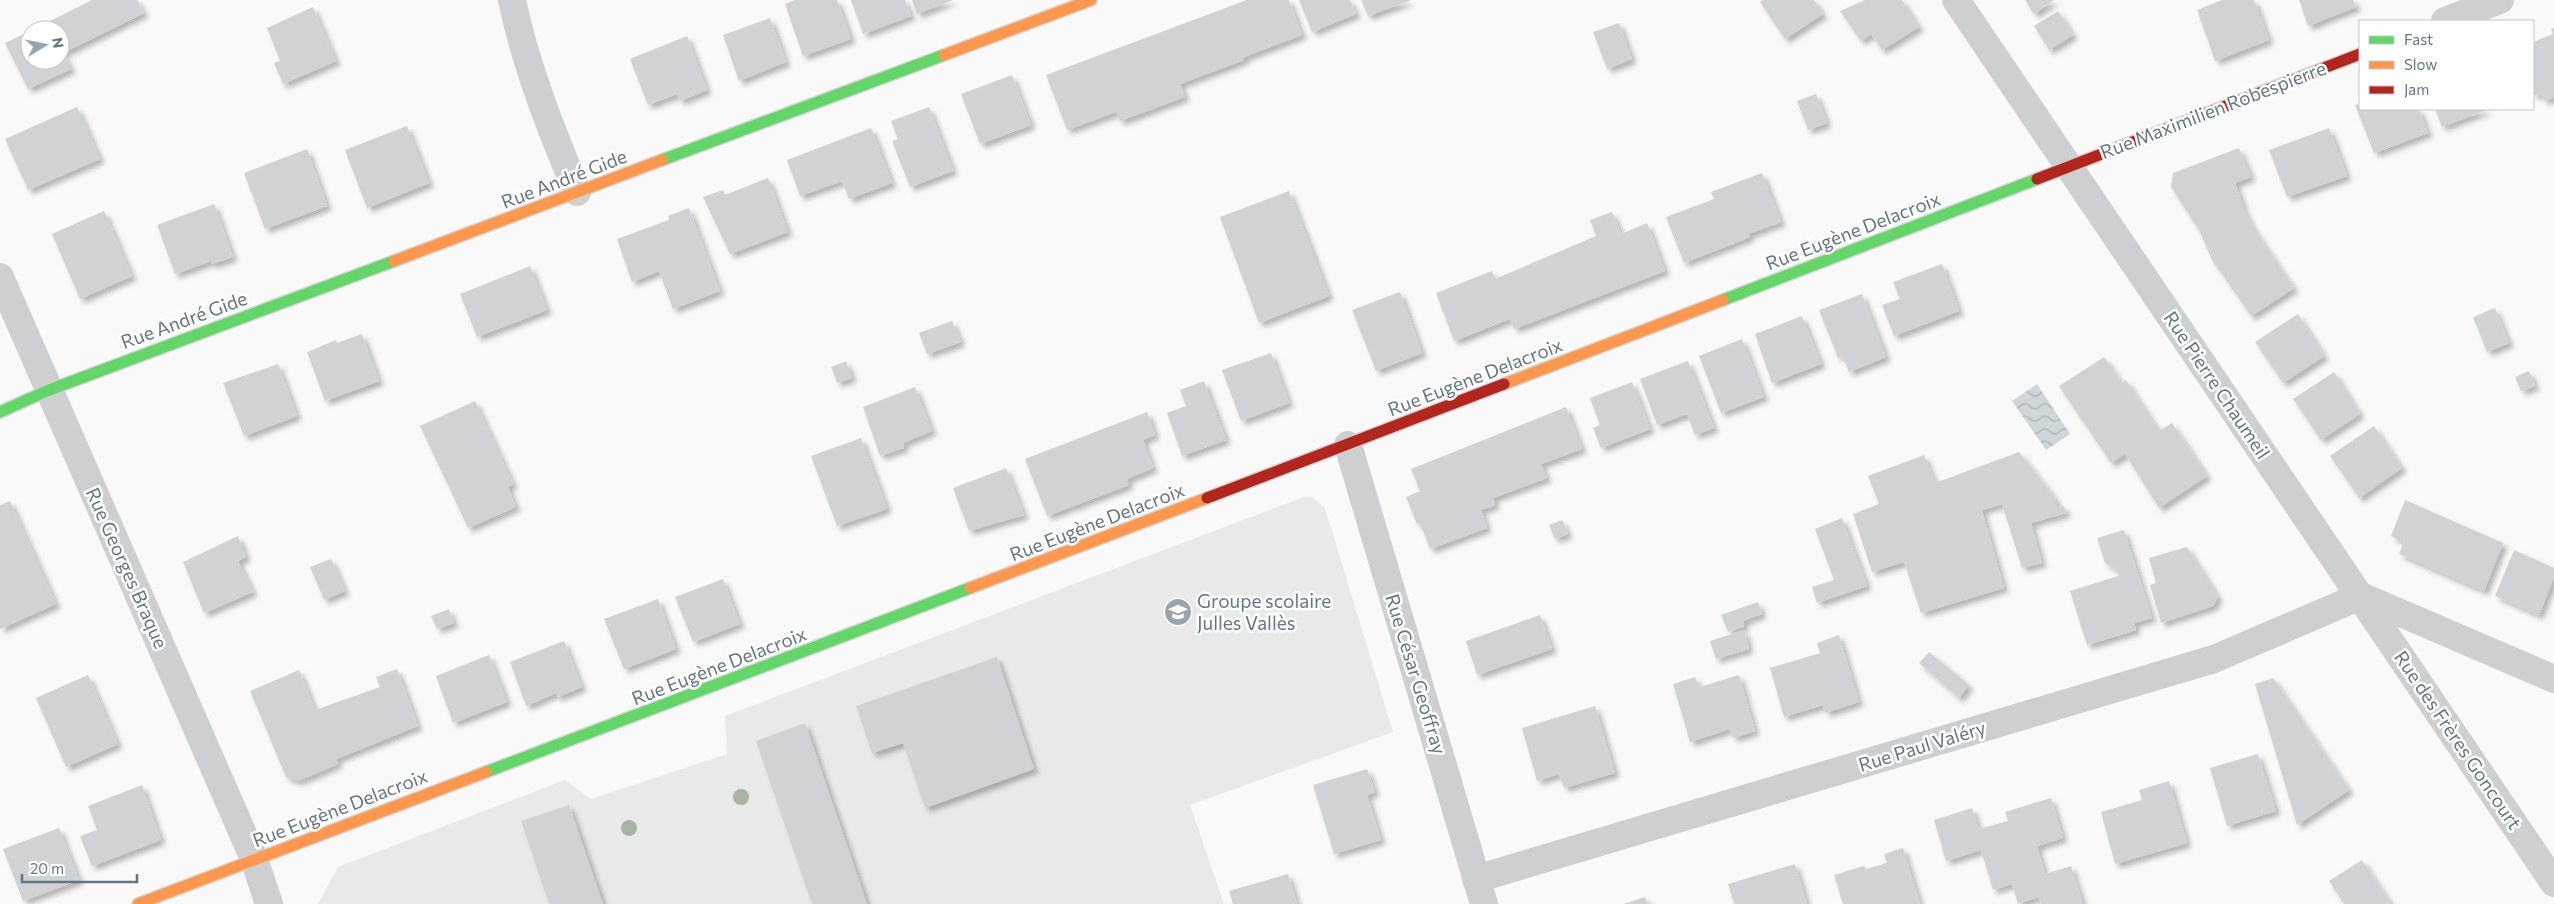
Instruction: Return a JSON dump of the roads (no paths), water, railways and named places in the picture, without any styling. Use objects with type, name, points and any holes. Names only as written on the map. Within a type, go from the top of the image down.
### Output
[{"type":"street","points":[[512,0],[520,40],[542,106],[577,192]]},
{"type":"street","name":"Rue André Gide","points":[[0,412],[49,390],[1090,0]]},
{"type":"street","name":"Rue Pierre Chaumeil","points":[[1956,0],[2361,596]]},
{"type":"street","points":[[2448,20],[2500,0]]},
{"type":"street","name":"Rue Maximilien Robespierre","points":[[2067,166],[2359,54]]},
{"type":"street","name":"Rue Eugène Delacroix","points":[[138,904],[1348,445],[2067,166]]},
{"type":"street","name":"Rue Georges Braque","points":[[0,277],[254,859],[268,904]]},
{"type":"street","name":"Rue César Geoffray","points":[[1348,445],[1480,891]]},
{"type":"street","points":[[2361,596],[2554,678]]},
{"type":"street","name":"Rue des Frères Goncourt","points":[[2361,596],[2554,883]]},
{"type":"street","name":"Rue Paul Valéry","points":[[1480,891],[2214,660],[2361,596]]},
{"type":"water","points":[[2037,384],[2070,434],[2046,450],[2012,401]]},
{"type":"place","name":"Groupe scolaire Julles Vallès","points":[[1178,612]]}]
